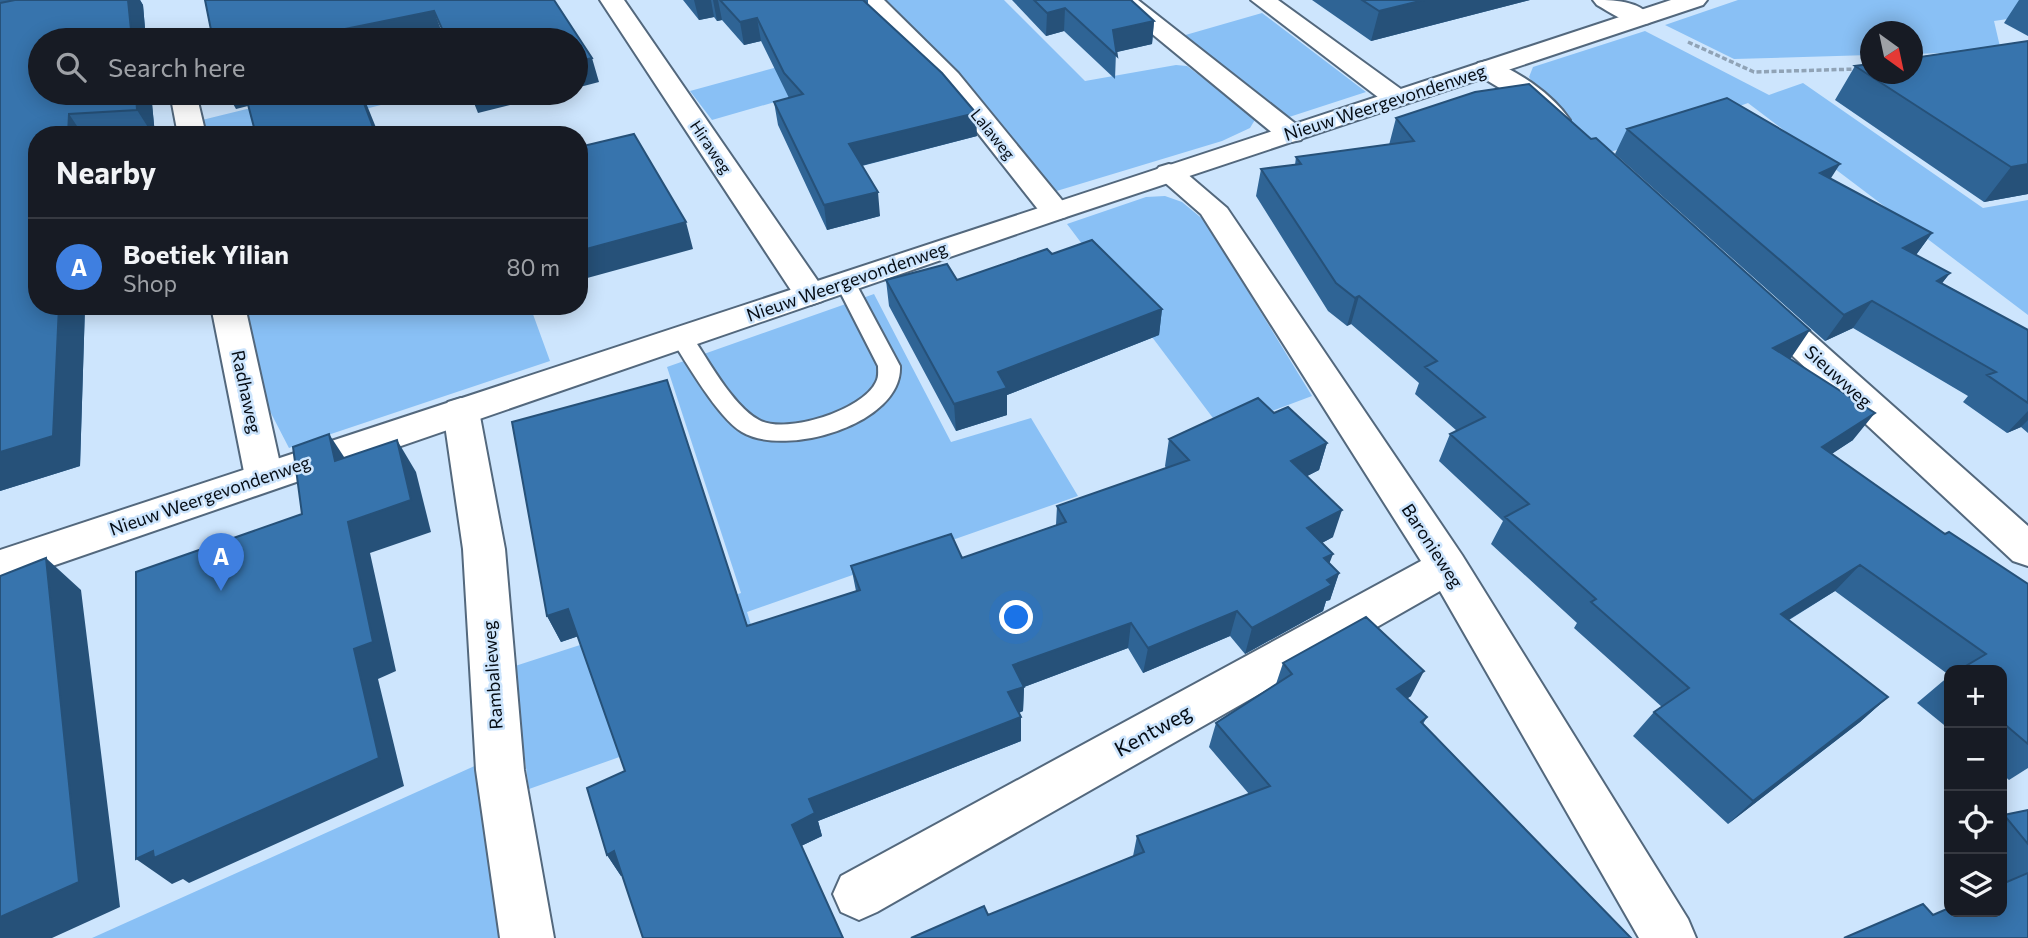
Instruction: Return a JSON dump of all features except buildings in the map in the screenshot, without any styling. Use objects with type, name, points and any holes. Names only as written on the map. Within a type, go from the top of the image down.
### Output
[{"type":"street","name":"Hiraweg","points":[[612,0],[810,294]]},
{"type":"street","name":"Lalaweg","points":[[871,0],[949,79],[1055,211]]},
{"type":"street","points":[[1123,0],[1291,134]]},
{"type":"street","points":[[1263,0],[1396,99]]},
{"type":"street","points":[[1605,0],[1640,18]]},
{"type":"street","name":"Nieuw Weergevondenweg","points":[[0,567],[1055,211],[1695,0]]},
{"type":"street","points":[[1487,69],[1527,93],[1576,139]]},
{"type":"street","points":[[186,105],[190,126]]},
{"type":"street","name":"Baronieweg","points":[[1169,173],[1212,208],[1447,567],[1668,938]]},
{"type":"street","name":"Sieuwweg","points":[[1740,288],[2028,550]]},
{"type":"street","name":"Radhaweg","points":[[230,315],[264,477]]},
{"type":"street","name":"Rambalieweg","points":[[461,411],[484,550],[499,770],[527,938]]},
{"type":"street","name":"Kentweg","points":[[859,894],[1447,567]]},
{"type":"lane","points":[[681,337],[737,414],[752,427],[769,433],[807,432],[856,412],[878,397],[889,382],[889,366],[845,282]]},
{"type":"path","points":[[1640,18],[1727,62],[1754,72],[1858,69]]},
{"type":"shaded area","points":[[882,0],[1004,0],[1085,81],[1176,65],[1187,66],[1256,118],[1250,128],[1222,141],[1050,193]]},
{"type":"shaded area","points":[[1738,0],[2028,0],[2028,16],[1994,21],[2001,51],[1923,54],[1923,21],[1860,21],[1860,55],[1734,59],[1665,25]]},
{"type":"shaded area","points":[[1262,13],[1366,92],[1283,119],[1182,36]]},
{"type":"shaded area","points":[[1645,31],[1769,95],[1803,83],[1983,208],[2028,200],[2028,315],[1748,103],[1605,154],[1537,90],[1529,77],[1533,67]]},
{"type":"shaded area","points":[[884,38],[911,63],[712,120],[690,91]]},
{"type":"shaded area","points":[[264,105],[381,105],[298,126],[203,126],[202,120]]},
{"type":"shaded area","points":[[1165,196],[1182,202],[1205,221],[1312,396],[1222,430],[1067,224],[1146,197]]},
{"type":"shaded area","points":[[874,294],[951,442],[1031,418],[1078,496],[747,612],[775,702],[529,789],[512,667],[741,593],[667,367]]},
{"type":"shaded area","points":[[243,315],[533,315],[550,361],[289,448],[259,390]]},
{"type":"shaded area","points":[[479,764],[500,938],[92,938]]},
{"type":"place","name":"Boetiek Yilian","points":[[221,591]]}]
